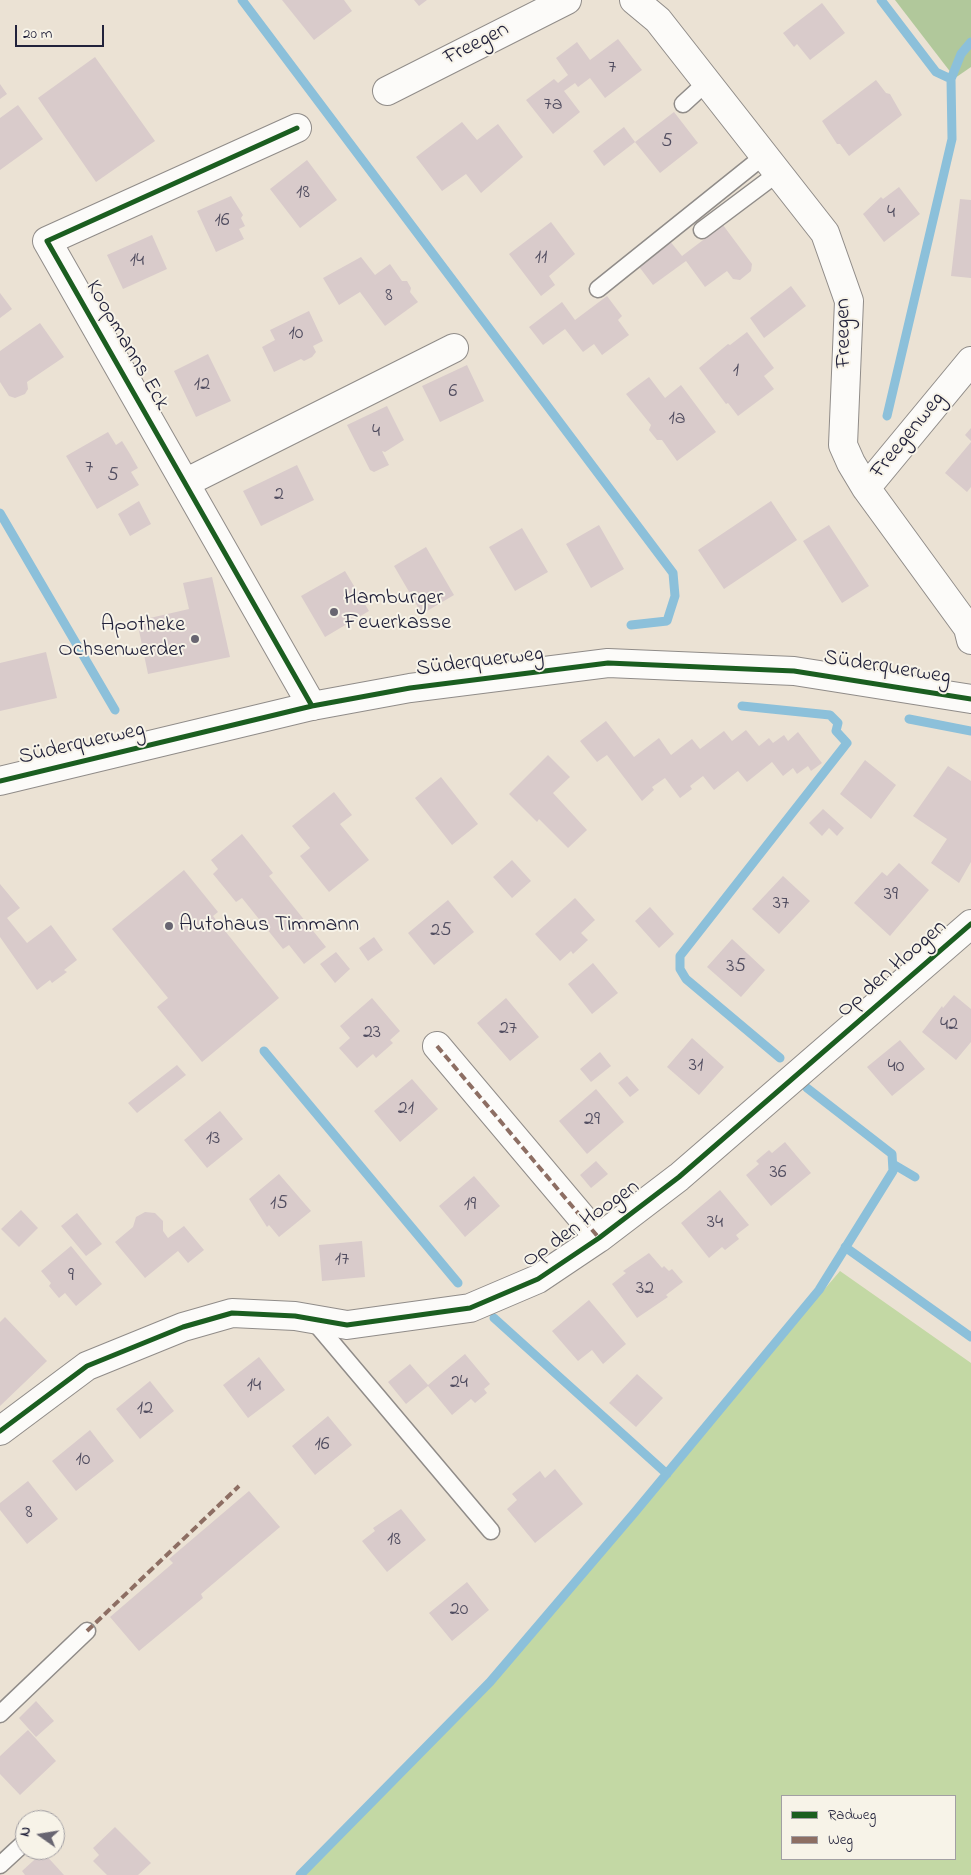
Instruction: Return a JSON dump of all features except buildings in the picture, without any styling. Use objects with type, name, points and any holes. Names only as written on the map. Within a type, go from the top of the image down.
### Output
[{"type":"street","name":"Freegen","points":[[387,91],[567,0]]},
{"type":"street","name":"Freegen","points":[[634,0],[658,20],[825,233],[849,301],[843,445],[866,488],[968,628],[971,640]]},
{"type":"street","name":"Koopmanns Eck","points":[[297,128],[47,241],[312,706]]},
{"type":"street","points":[[185,482],[454,348]]},
{"type":"street","name":"Freegenweg","points":[[866,488],[971,361]]},
{"type":"street","name":"Süderquerweg","points":[[0,781],[312,706],[410,688],[608,663],[794,671],[970,694]]},
{"type":"street","name":"Op den Hoogen","points":[[0,1431],[87,1366],[183,1327],[232,1313],[312,1319],[347,1325],[470,1308],[538,1279],[598,1238],[679,1177],[971,924]]},
{"type":"street","name":"Op den Hoogen","points":[[437,1046],[598,1238]]},
{"type":"lane","points":[[683,104],[707,82]]},
{"type":"lane","points":[[702,230],[771,164]]},
{"type":"lane","points":[[598,289],[771,164]]},
{"type":"lane","points":[[312,1319],[491,1531]]},
{"type":"lane","points":[[0,1714],[87,1631]]},
{"type":"lane","points":[[0,1865],[15,1851]]},
{"type":"green space","points":[[895,0],[971,0],[971,67],[955,78]]},
{"type":"green space","points":[[840,1271],[971,1363],[971,1875],[300,1875],[490,1682]]},
{"type":"waterway","points":[[242,0],[673,573],[675,596],[667,621],[631,625]]},
{"type":"waterway","points":[[881,0],[936,72],[951,79]]},
{"type":"waterway","points":[[887,416],[952,139],[951,79],[961,54],[971,42]]},
{"type":"waterway","points":[[0,513],[115,710]]},
{"type":"waterway","points":[[742,706],[830,715],[838,723],[836,731],[847,743],[680,956],[680,969],[686,979],[780,1058]]},
{"type":"waterway","points":[[909,719],[971,731]]},
{"type":"waterway","points":[[264,1051],[458,1283]]},
{"type":"waterway","points":[[300,1875],[490,1682],[635,1512],[819,1290],[893,1171],[892,1154],[807,1088]]},
{"type":"waterway","points":[[893,1164],[915,1177]]},
{"type":"waterway","points":[[845,1247],[971,1337]]},
{"type":"waterway","points":[[494,1318],[667,1474]]},
{"type":"marked path","points":[[437,1046],[599,1238]]},
{"type":"marked path","points":[[87,1631],[239,1486]]},
{"type":"cycle path","points":[[297,128],[47,241],[312,706]]},
{"type":"cycle path","points":[[0,781],[312,706],[410,688],[608,663],[794,671],[971,699]]},
{"type":"cycle path","points":[[0,1431],[87,1366],[183,1327],[232,1313],[295,1316],[347,1325],[470,1308],[538,1279],[599,1238],[679,1177],[971,924]]},
{"type":"place","name":"Hamburger Feuerkasse","points":[[334,612]]},
{"type":"place","name":"Apotheke Ochsenwerder","points":[[195,639]]},
{"type":"place","name":"Autohaus Timmann","points":[[169,926]]}]
